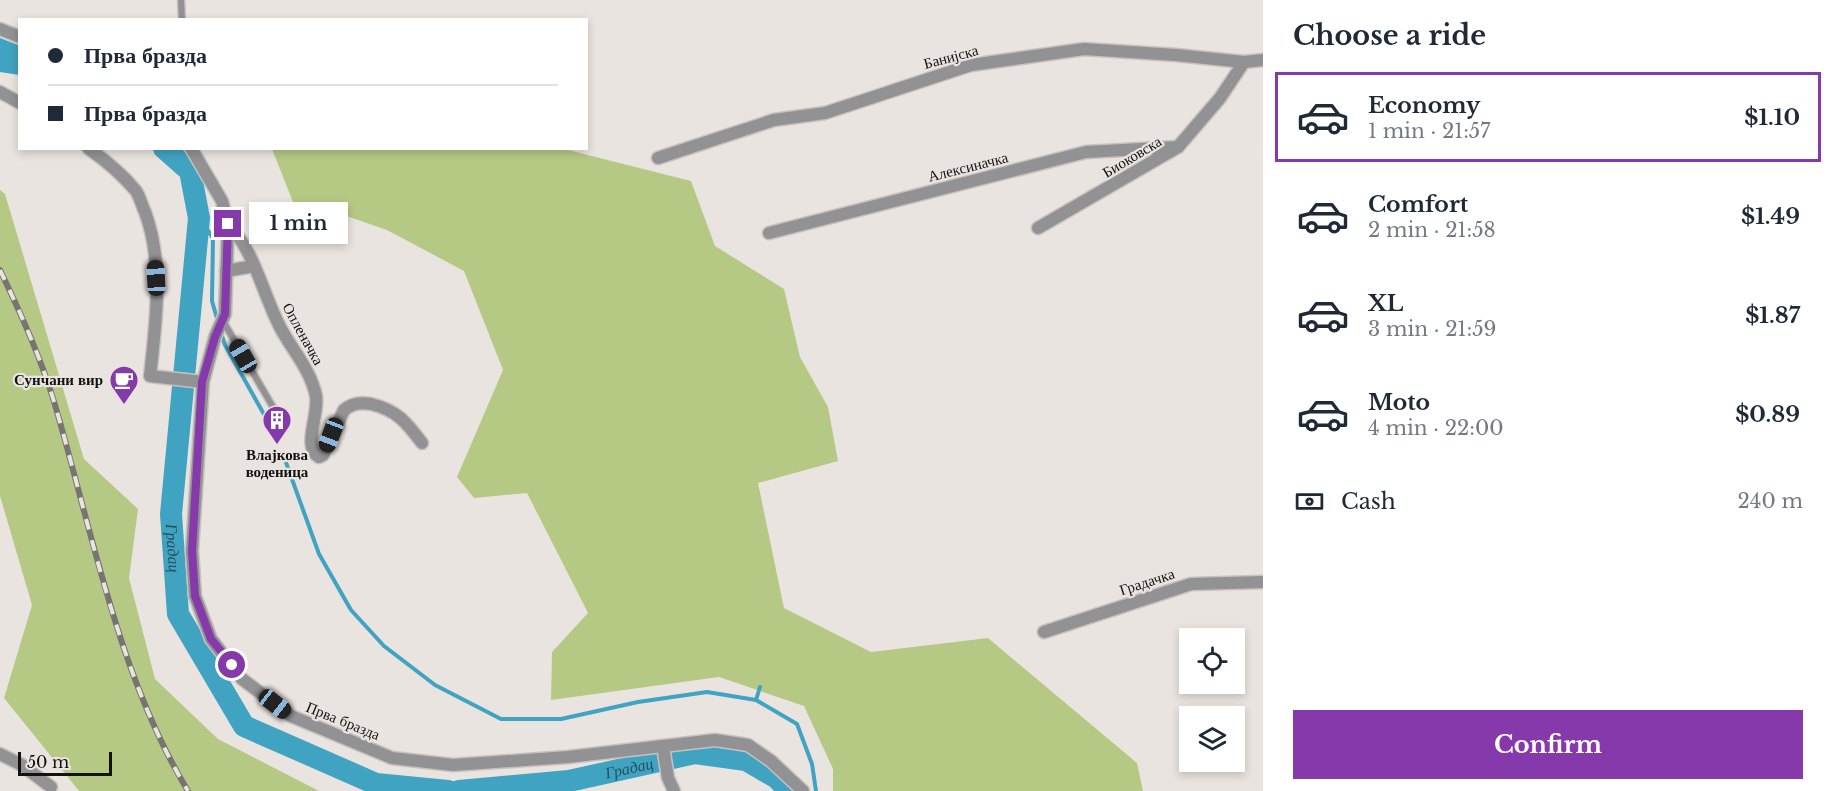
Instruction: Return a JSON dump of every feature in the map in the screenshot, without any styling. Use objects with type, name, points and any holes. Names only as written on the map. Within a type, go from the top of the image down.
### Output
[{"type":"street","points":[[0,29],[18,36]]},
{"type":"street","name":"Банијска","points":[[658,158],[774,120],[825,113],[971,65],[1084,49],[1244,62],[1263,60]]},
{"type":"street","name":"Биоковска","points":[[1038,228],[1178,147],[1220,98],[1244,62]]},
{"type":"street","points":[[0,92],[18,102]]},
{"type":"street","name":"Алексиначка","points":[[769,233],[1086,152],[1178,147]]},
{"type":"street","points":[[91,150],[137,192],[152,231],[157,292],[156,326],[150,376],[198,382]]},
{"type":"street","name":"Прва бразда","points":[[192,150],[222,201],[228,224],[226,306],[223,320],[198,382],[200,449],[192,551],[195,596],[211,639],[242,679],[291,716],[392,758],[453,765],[568,757],[715,740],[748,745],[771,761],[802,791]]},
{"type":"street","name":"Опленачка","points":[[228,224],[237,233],[249,252],[263,292],[314,386],[318,407],[310,441],[312,452],[319,457],[323,455],[344,410],[349,406],[363,403],[392,410],[423,443]]},
{"type":"street","points":[[226,271],[254,266]]},
{"type":"street","name":"Градачка","points":[[1044,632],[1191,584],[1263,582]]},
{"type":"street","points":[[663,746],[668,778],[674,791]]},
{"type":"street","points":[[0,754],[22,765],[51,787]]},
{"type":"lane","points":[[180,0],[182,18]]},
{"type":"lane","points":[[223,320],[284,426]]},
{"type":"green space","points":[[272,150],[568,150],[691,181],[715,246],[784,289],[800,357],[828,407],[838,461],[758,483],[784,608],[871,652],[988,638],[1137,763],[1143,791],[833,791],[833,769],[804,706],[719,677],[551,700],[552,652],[588,613],[527,493],[474,498],[457,477],[503,370],[464,271],[387,230],[306,202],[293,202]]},
{"type":"green space","points":[[0,190],[5,194],[84,459],[138,509],[129,578],[155,679],[218,739],[319,791],[79,791],[4,698],[32,605],[0,496]]},
{"type":"water","points":[[0,38],[18,45],[18,75],[0,72]]},
{"type":"waterway","name":"Градац","points":[[166,150],[190,171],[199,218],[171,514],[178,614],[244,726],[376,784],[448,791]]},
{"type":"waterway","points":[[199,218],[213,238],[212,301],[218,322]]},
{"type":"waterway","points":[[221,333],[225,345],[270,425]]},
{"type":"waterway","points":[[284,457],[319,554],[351,610],[384,646],[435,685],[501,719],[561,719],[638,702],[707,692],[756,700],[797,724],[812,764],[816,791]]},
{"type":"waterway","points":[[756,700],[760,687]]},
{"type":"waterway","name":"Градац","points":[[459,791],[569,781],[695,753],[746,760],[777,778],[789,791]]},
{"type":"waterway","name":"Градац","points":[[375,791],[376,784]]},
{"type":"railway","points":[[0,270],[30,336],[49,388],[125,652],[143,700],[188,791]]},
{"type":"place","name":"Сунчани вир","points":[[124,406]]},
{"type":"place","name":"Влајкова воденица","points":[[277,446]]},
{"type":"route","points":[[228,224],[225,314],[215,337],[202,382],[192,551],[195,596],[211,639],[232,665]]}]
